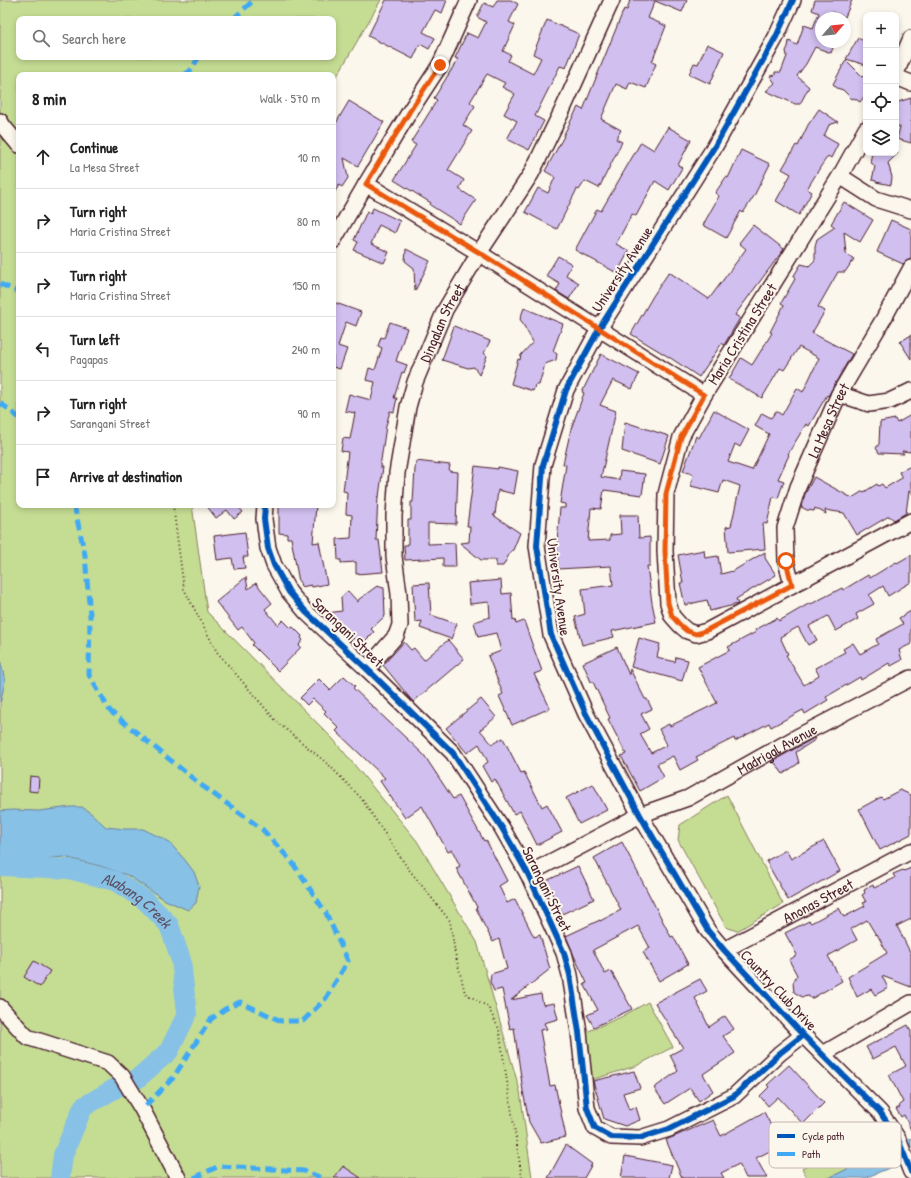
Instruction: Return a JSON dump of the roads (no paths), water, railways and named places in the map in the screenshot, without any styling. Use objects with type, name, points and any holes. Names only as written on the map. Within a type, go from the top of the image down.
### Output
[{"type":"street","points":[[336,235],[410,111],[440,65],[469,0]]},
{"type":"street","name":"Dingalan Street","points":[[367,669],[396,636],[400,625],[399,594],[394,556],[394,516],[397,473],[410,401],[415,382],[446,310],[480,253],[531,174],[562,111],[612,0]]},
{"type":"street","name":"University Avenue","points":[[640,815],[586,714],[551,635],[537,546],[543,465],[566,390],[599,329],[715,146],[776,37],[793,0]]},
{"type":"street","points":[[899,66],[911,38]]},
{"type":"street","points":[[899,79],[911,82]]},
{"type":"street","points":[[0,121],[16,141]]},
{"type":"street","name":"Maria Cristina Street","points":[[863,134],[840,176],[704,395],[681,437],[666,494],[665,551],[668,603],[672,616],[687,631],[696,634],[707,630],[911,521]]},
{"type":"street","points":[[840,176],[876,199],[911,210]]},
{"type":"street","points":[[366,184],[480,253],[704,395]]},
{"type":"street","name":"La Mesa Street","points":[[792,585],[786,561],[786,528],[798,487],[839,394],[884,318],[911,268]]},
{"type":"street","points":[[839,394],[869,404],[890,402],[911,391]]},
{"type":"street","name":"Sarangani Street","points":[[264,508],[268,548],[274,565],[290,592],[306,612],[367,669],[453,754],[502,828],[528,874],[564,953],[570,974],[579,1032],[587,1108],[595,1128],[611,1137],[640,1138],[669,1129],[734,1096],[780,1053],[802,1035]]},
{"type":"street","name":"Madrigal Avenue","points":[[528,874],[640,815],[688,798],[797,737],[911,678]]},
{"type":"street","name":"Country Club Drive","points":[[640,815],[708,931],[802,1035],[823,1054],[880,1112],[887,1122]]},
{"type":"street","name":"Anonas Street","points":[[724,950],[911,851]]},
{"type":"street","points":[[823,1054],[911,1003]]},
{"type":"street","points":[[0,1007],[26,1037],[108,1064],[122,1076],[142,1109],[178,1178]]},
{"type":"street","name":"Country Club Drive","points":[[901,1146],[911,1171]]},
{"type":"water","points":[[0,659],[5,681],[0,702]]},
{"type":"water","points":[[82,807],[106,827],[143,829],[168,841],[194,872],[199,886],[196,903],[188,910],[165,900],[127,875],[100,866],[64,857],[33,860],[0,858],[0,811],[39,811]]},
{"type":"water","points":[[911,1138],[911,1159],[901,1163],[901,1143]]},
{"type":"water","points":[[850,1168],[889,1168],[865,1178],[829,1178]]},
{"type":"waterway","name":"Alabang Creek","points":[[0,866],[69,869],[115,881],[145,900],[169,925],[181,960],[187,1014],[169,1051],[137,1079]]},
{"type":"waterway","name":"Alabang Creek","points":[[60,1178],[63,1155],[83,1107],[121,1085]]}]
